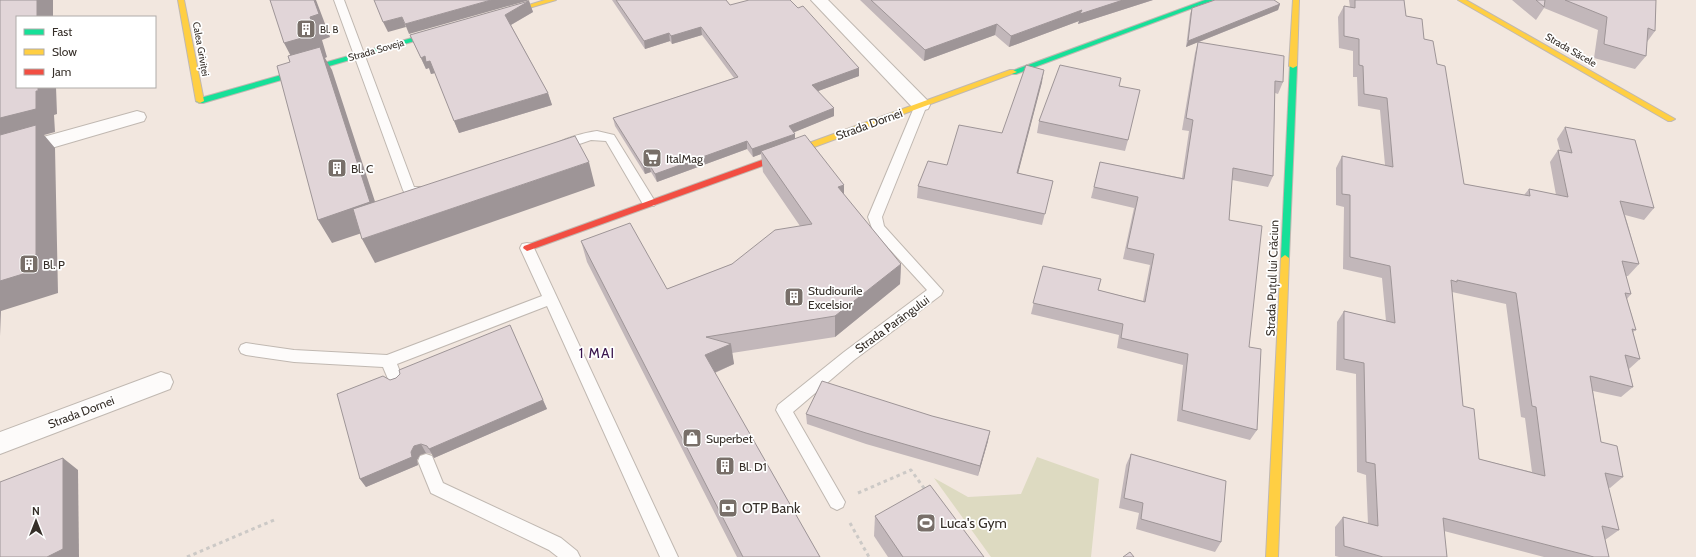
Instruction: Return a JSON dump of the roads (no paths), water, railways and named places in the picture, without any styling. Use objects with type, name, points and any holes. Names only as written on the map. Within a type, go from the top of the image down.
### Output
[{"type":"street","name":"Calea Griviței","points":[[181,0],[200,101]]},
{"type":"street","points":[[492,17],[553,0]]},
{"type":"street","points":[[820,0],[921,105]]},
{"type":"street","name":"Strada Dornei","points":[[527,248],[1211,0]]},
{"type":"street","name":"Strada Puțul lui Crăciun","points":[[1272,557],[1296,0]]},
{"type":"street","name":"Strada Săcele","points":[[1461,0],[1670,119]]},
{"type":"street","name":"Strada Soveja","points":[[200,101],[447,30]]},
{"type":"street","points":[[0,156],[138,117]]},
{"type":"street","name":"Strada Dornei","points":[[0,442],[161,382]]},
{"type":"lane","points":[[339,0],[409,190],[422,192],[438,187]]},
{"type":"lane","name":"Strada Parângului","points":[[838,502],[784,410],[849,356],[936,292],[878,228],[875,222],[875,217],[921,105]]},
{"type":"lane","points":[[549,150],[593,136],[600,135],[610,138],[649,203]]},
{"type":"lane","points":[[527,248],[669,557]]},
{"type":"lane","points":[[246,349],[294,356],[388,361],[550,299]]},
{"type":"lane","points":[[388,361],[396,382]]},
{"type":"lane","points":[[426,462],[437,488],[555,544],[571,557]]},
{"type":"place","name":"Bl. B","points":[[306,29]]},
{"type":"place","name":"ItalMag","points":[[652,158]]},
{"type":"place","name":"Bl. C","points":[[337,168]]},
{"type":"place","name":"Bl. P","points":[[29,264]]},
{"type":"place","name":"Studiourile Excelsior","points":[[794,297]]},
{"type":"place","name":"Superbet","points":[[692,438]]},
{"type":"place","name":"Bl. D1","points":[[725,466]]},
{"type":"place","name":"OTP Bank","points":[[728,508]]},
{"type":"place","name":"Luca's Gym","points":[[926,523]]},
{"type":"district","name":"1 MAI","points":[[597,353]]}]
